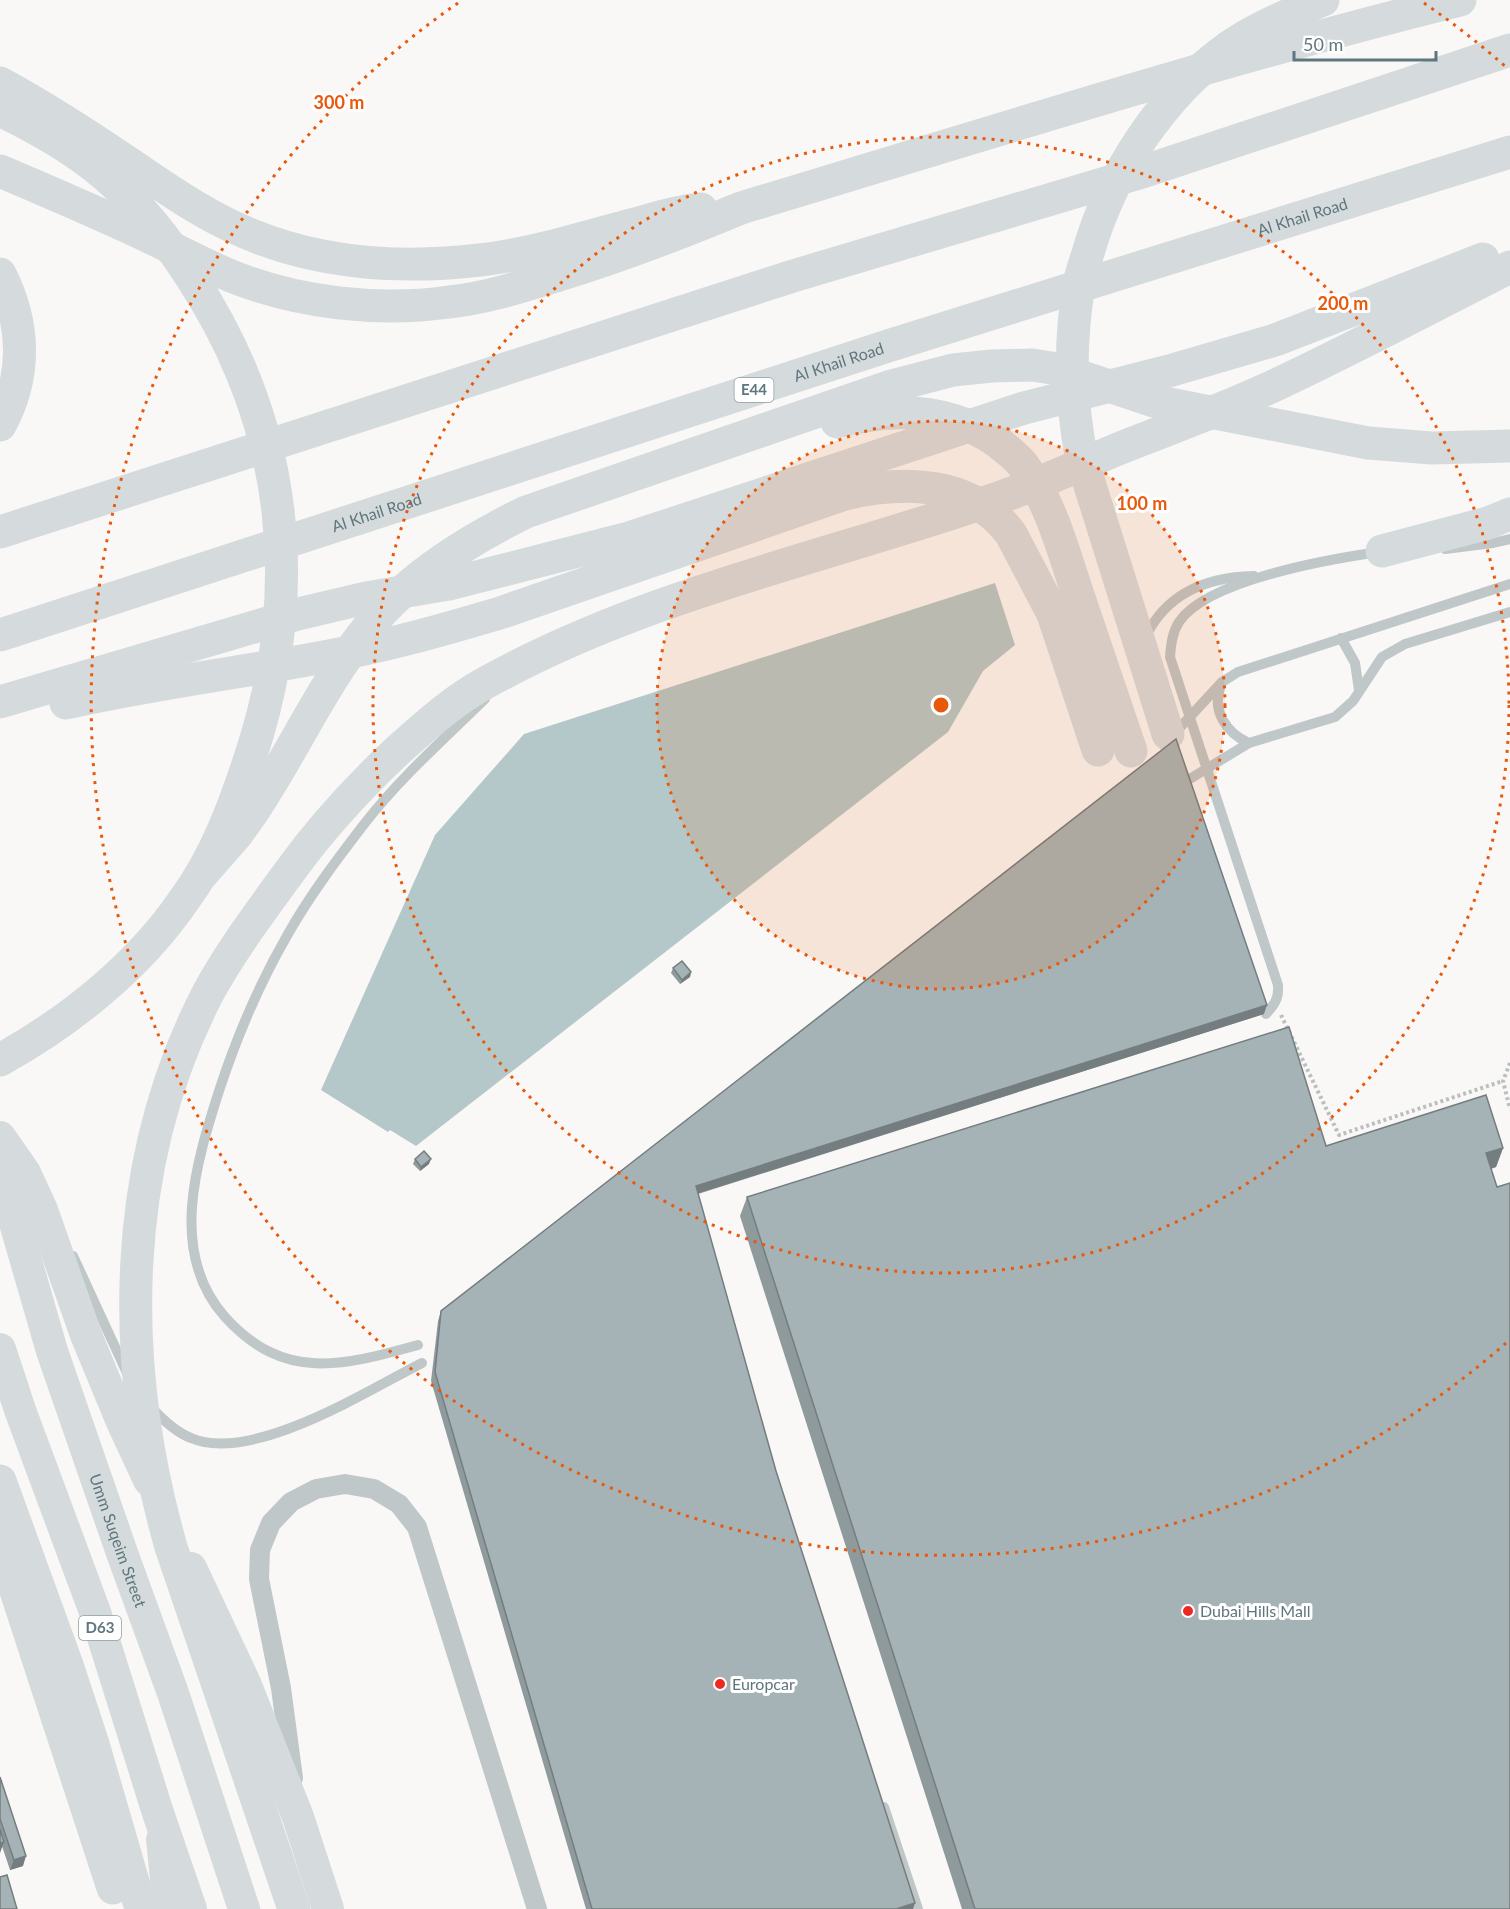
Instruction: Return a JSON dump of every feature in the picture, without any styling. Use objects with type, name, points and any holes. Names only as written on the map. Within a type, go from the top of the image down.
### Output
[{"type":"highway","points":[[1165,732],[1082,460],[1074,421],[1071,381],[1079,282],[1095,229],[1122,172],[1152,124],[1180,91],[1230,46],[1275,21],[1323,0]]},
{"type":"highway","points":[[0,171],[142,233],[231,276],[281,292],[331,302],[383,306],[448,303],[492,295],[601,262],[741,208],[1214,66],[1460,0]]},
{"type":"highway","points":[[0,532],[793,276],[1139,173],[1510,50]]},
{"type":"highway","points":[[0,83],[55,115],[194,207],[267,241],[325,257],[384,264],[429,264],[480,260],[523,253],[688,210],[741,208]]},
{"type":"highway","points":[[0,110],[58,141],[98,169],[161,235],[186,269],[220,324],[246,383],[262,432],[272,474],[281,536],[281,606],[276,657],[267,705],[246,772],[234,805],[201,875]]},
{"type":"highway","name":"Al Khail Road","points":[[0,635],[891,345],[1510,152]]},
{"type":"highway","points":[[0,702],[298,614],[366,598],[469,579],[629,538],[1024,408],[1146,377],[1275,340],[1491,256],[1510,254]]},
{"type":"highway","points":[[294,1909],[171,1548],[160,1509],[144,1430],[136,1351],[135,1311],[139,1230],[152,1152],[162,1112],[189,1035],[226,962],[248,927],[318,834],[377,770],[437,716],[483,684],[523,663],[616,621],[673,600],[1004,496],[1280,383],[1510,267]]},
{"type":"highway","points":[[0,274],[15,308],[21,345],[17,385],[0,425]]},
{"type":"highway","points":[[0,1060],[58,1023],[119,974],[145,949],[252,813],[358,641],[403,591],[458,549],[518,516],[549,503],[909,380],[953,370],[1012,365],[1058,369],[1154,401],[1368,443],[1432,448],[1510,446]]},
{"type":"highway","points":[[707,450],[771,440],[854,418],[896,412],[939,416],[992,438],[1021,462],[1047,505],[1131,751]]},
{"type":"highway","points":[[0,717],[129,690],[347,652],[450,628],[500,613],[831,498],[860,490],[917,486],[942,489],[965,497],[987,509],[1011,534],[1053,614],[1098,750]]},
{"type":"highway","points":[[1382,551],[1488,523],[1510,514]]},
{"type":"highway","points":[[0,1481],[63,1654],[118,1823],[132,1902]]},
{"type":"highway","points":[[0,1542],[20,1606],[132,1902]]},
{"type":"highway","points":[[0,1575],[20,1606]]},
{"type":"main road","points":[[0,1137],[25,1173],[42,1210],[86,1335],[122,1422],[245,1683],[298,1817],[328,1909]]},
{"type":"main road","name":"Umm Suqeim Street","points":[[0,1171],[52,1351],[173,1693],[244,1909]]},
{"type":"main road","name":"D63","points":[[0,1349],[20,1410],[95,1612],[158,1814],[191,1909]]},
{"type":"main road","points":[[158,1814],[167,1909]]},
{"type":"street","points":[[298,1817],[281,1688],[259,1579],[260,1550],[272,1523],[291,1502],[316,1489],[345,1484],[374,1489],[399,1504],[417,1527],[537,1909]]},
{"type":"lane","points":[[1266,1014],[1276,1003],[1278,985],[1170,657],[1172,639],[1178,623],[1190,609],[1219,592],[1263,576],[1382,551],[1463,548],[1510,539]]},
{"type":"lane","points":[[1263,576],[1240,576],[1195,588],[1171,602],[1153,622],[1140,656],[1139,674],[1165,732],[1222,682],[1246,668],[1510,584]]},
{"type":"lane","points":[[1188,780],[1249,743],[1335,717],[1349,705],[1382,657],[1394,649],[1510,612]]},
{"type":"lane","points":[[1341,638],[1355,663],[1359,690]]},
{"type":"lane","points":[[418,1345],[357,1360],[315,1364],[285,1359],[252,1342],[220,1311],[207,1293],[197,1270],[191,1231],[194,1181],[212,1113],[238,1036],[254,999],[289,932],[331,869],[384,799],[416,765],[523,663]]},
{"type":"lane","points":[[1222,682],[1218,700],[1221,718],[1233,734],[1249,743]]},
{"type":"lane","points":[[42,1210],[67,1243],[117,1354],[139,1394],[163,1419],[192,1438],[229,1443],[249,1442],[271,1435],[315,1417],[422,1363]]},
{"type":"lane","points":[[881,1796],[918,1909]]},
{"type":"path","points":[[1276,1003],[1339,1135],[1503,1081]]},
{"type":"path","points":[[1510,1063],[1503,1081],[1510,1109]]},
{"type":"shaded area","points":[[995,583],[1015,645],[983,671],[948,732],[416,1146],[390,1130],[388,1132],[321,1090],[435,835],[524,734]]},
{"type":"building","points":[[1176,739],[1267,1005],[696,1186],[776,1471],[915,1903],[896,1909],[592,1909],[435,1372],[441,1311]]},
{"type":"building","points":[[682,961],[691,972],[682,980],[673,968]]},
{"type":"building","name":"Dubai Hills Mall","points":[[1289,1027],[1326,1146],[1486,1095],[1503,1148],[1486,1153],[1497,1187],[1510,1183],[1510,1909],[975,1909],[747,1197]]},
{"type":"building","points":[[424,1151],[431,1159],[421,1167],[415,1159]]},
{"type":"building","points":[[0,1777],[26,1856],[14,1860],[0,1819]]},
{"type":"building","points":[[0,1829],[4,1842],[0,1843]]},
{"type":"building","points":[[7,1875],[17,1909],[0,1909],[0,1877]]},
{"type":"place","name":"Dubai Hills Mall","points":[[1188,1611]]},
{"type":"place","name":"Europcar","points":[[720,1684]]}]
